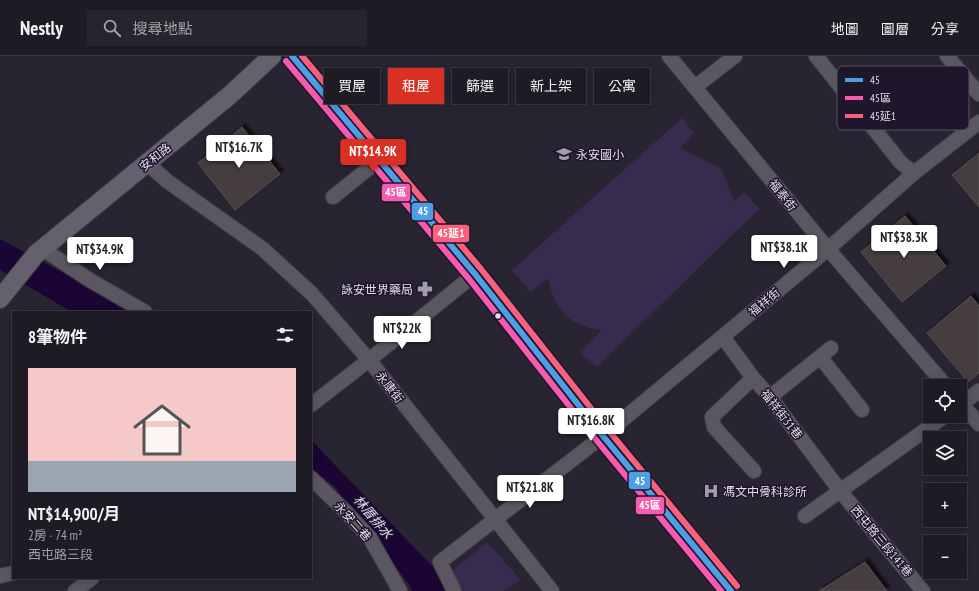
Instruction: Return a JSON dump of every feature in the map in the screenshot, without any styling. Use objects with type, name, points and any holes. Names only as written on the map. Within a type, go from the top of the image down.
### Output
[{"type":"main road","name":"安和路","points":[[3,296],[39,252],[230,95],[272,56]]},
{"type":"street","points":[[292,56],[475,274],[603,436],[728,590]]},
{"type":"street","name":"福泰街","points":[[669,56],[828,249],[940,379]]},
{"type":"street","points":[[695,87],[735,56]]},
{"type":"street","points":[[816,56],[837,82]]},
{"type":"street","points":[[947,56],[955,66]]},
{"type":"street","points":[[969,82],[979,94]]},
{"type":"street","name":"福祥街","points":[[969,130],[979,122]]},
{"type":"street","points":[[875,130],[901,163],[914,173]]},
{"type":"street","name":"福祥街","points":[[454,591],[440,562],[603,436],[828,249],[914,173],[969,130]]},
{"type":"street","points":[[333,197],[379,160]]},
{"type":"street","name":"永康街","points":[[148,163],[167,181],[263,249],[312,294],[369,360],[494,520],[552,591]]},
{"type":"street","points":[[39,252],[142,311]]},
{"type":"street","points":[[312,404],[475,274]]},
{"type":"street","name":"福祥街31巷","points":[[723,337],[841,492]]},
{"type":"street","points":[[770,397],[832,348]]},
{"type":"street","points":[[821,358],[862,410]]},
{"type":"street","points":[[754,378],[712,417],[714,427],[754,471]]},
{"type":"street","points":[[967,400],[979,391]]},
{"type":"street","points":[[967,411],[979,424]]},
{"type":"street","points":[[806,516],[935,423]]},
{"type":"street","name":"永安二巷","points":[[312,479],[370,538],[400,591]]},
{"type":"street","name":"西屯路三段141巷","points":[[841,492],[923,591]]},
{"type":"street","points":[[0,576],[12,573]]},
{"type":"street","points":[[75,591],[91,579]]},
{"type":"shaded area","points":[[682,118],[694,133],[680,148],[722,169],[734,201],[745,192],[759,209],[597,367],[580,353],[602,330],[581,325],[565,315],[554,299],[548,279],[530,292],[512,270]]},
{"type":"shaded area","points":[[487,542],[521,580],[504,591],[461,591],[451,572]]},
{"type":"water","points":[[0,239],[116,301],[131,311],[70,311],[0,270]]},
{"type":"water","name":"林厝排水","points":[[312,441],[433,567],[446,591],[412,591],[408,583],[334,486],[312,469]]},
{"type":"building","points":[[242,127],[280,174],[235,210],[198,163]]},
{"type":"building","points":[[979,153],[979,207],[952,175]]},
{"type":"building","points":[[905,216],[946,266],[902,302],[861,252]]},
{"type":"building","points":[[971,296],[979,306],[979,373],[968,382],[927,333]]},
{"type":"building","points":[[865,562],[887,591],[819,591]]},
{"type":"transit line","name":"45","points":[[292,56],[475,274],[603,436],[731,591]]},
{"type":"transit line","name":"45延1","points":[[302,56],[481,269],[609,431],[737,586]]},
{"type":"transit line","name":"45區","points":[[286,61],[469,279],[597,441],[721,591]]},
{"type":"place","name":"永安國小","points":[[564,154]]},
{"type":"place","name":"詠安世界藥局","points":[[425,289]]},
{"type":"place","name":"馮文中骨科診所","points":[[711,491]]}]
